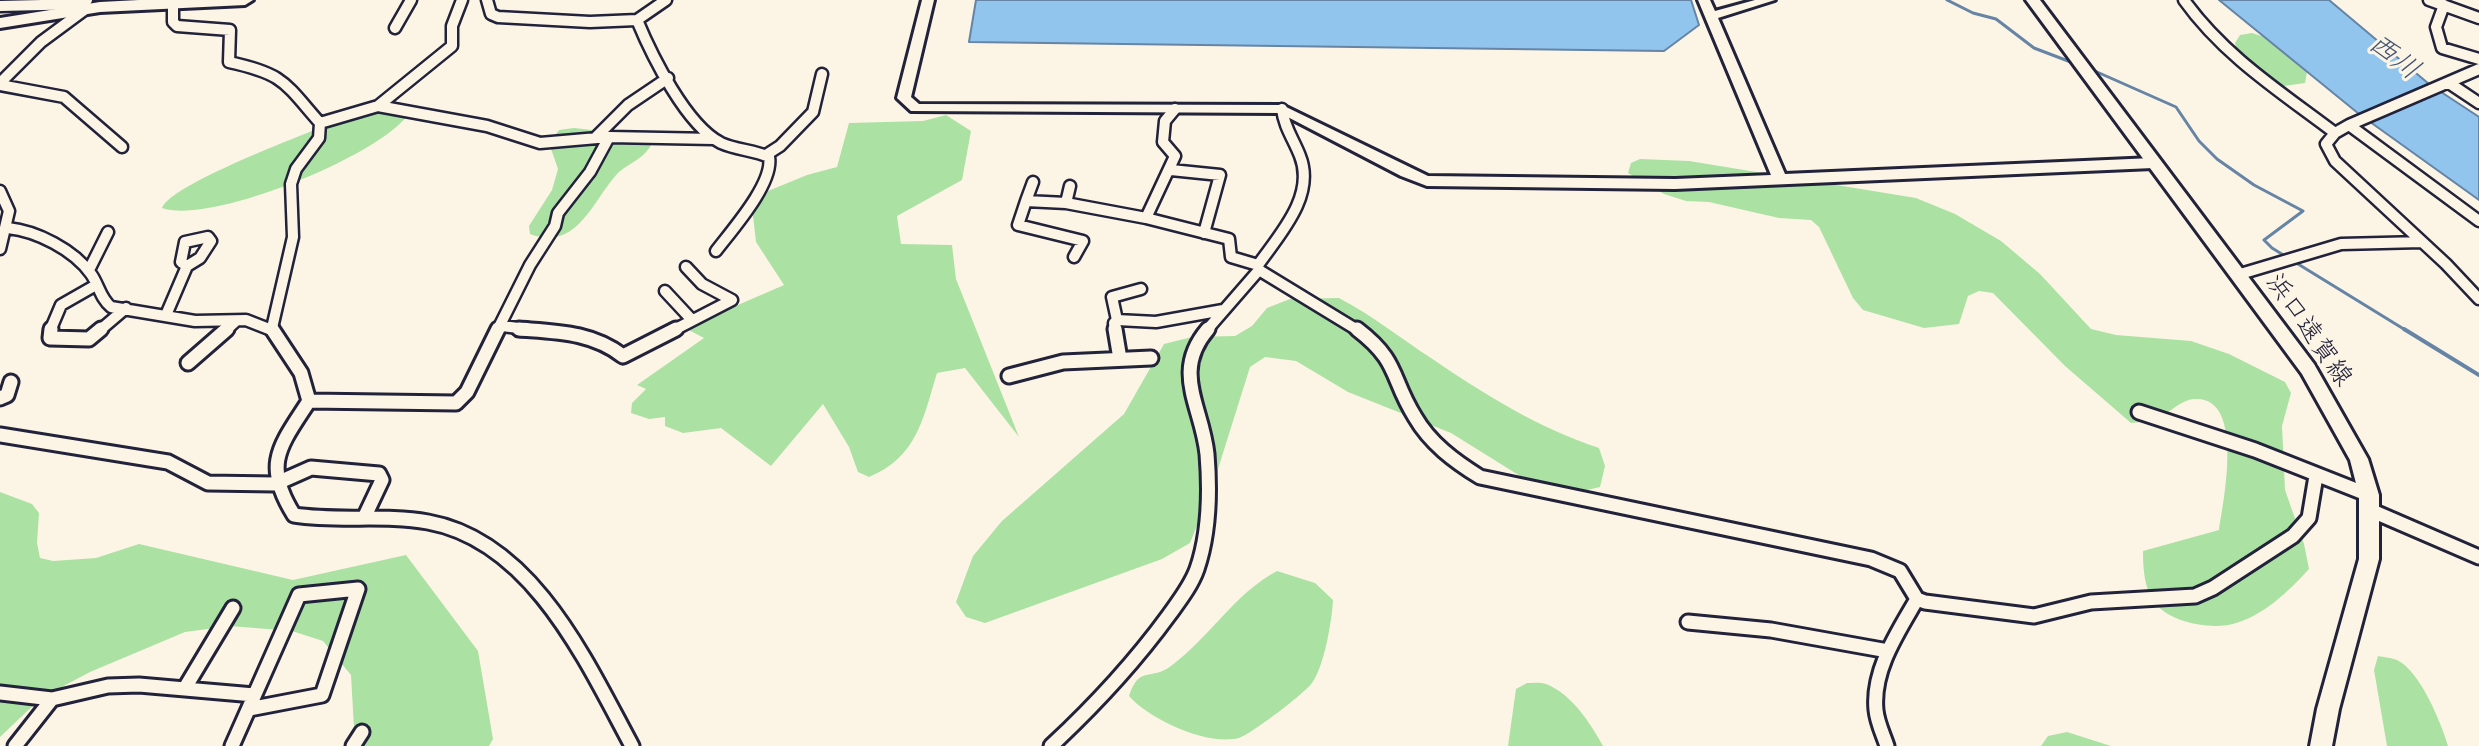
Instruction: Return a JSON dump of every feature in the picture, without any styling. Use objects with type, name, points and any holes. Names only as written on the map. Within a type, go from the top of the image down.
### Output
[{"type":"highway","points":[[0,21],[86,4],[140,0]]},
{"type":"highway","points":[[86,4],[245,0]]},
{"type":"main road","name":"浜口遠賀線","points":[[2033,0],[2308,369],[2359,459],[2369,503],[2369,559],[2328,709],[2321,746]]},
{"type":"street","points":[[395,28],[411,0]]},
{"type":"street","points":[[320,123],[378,106],[452,46],[452,26],[462,0]]},
{"type":"street","points":[[487,0],[491,14],[506,18],[637,20],[666,0]]},
{"type":"street","points":[[928,0],[904,98],[907,104],[916,108],[1282,109],[1427,181],[1675,184],[2153,163]]},
{"type":"street","points":[[1704,0],[1780,180]]},
{"type":"street","points":[[1711,16],[1769,0]]},
{"type":"street","points":[[2184,0],[2203,26],[2232,52],[2335,133]]},
{"type":"street","points":[[2429,0],[2479,18]]},
{"type":"street","points":[[2459,0],[2463,12]]},
{"type":"street","points":[[172,2],[173,22],[177,26],[230,30],[229,62],[265,70],[281,78],[320,123],[320,139],[295,171],[292,180],[290,196],[294,233],[272,328]]},
{"type":"street","points":[[0,6],[86,4]]},
{"type":"street","points":[[0,84],[33,48],[86,4]]},
{"type":"street","points":[[2444,5],[2436,27],[2442,48],[2479,59]]},
{"type":"street","points":[[637,20],[681,101],[714,139],[741,152],[766,155],[780,149],[804,118],[813,112],[822,74]]},
{"type":"street","points":[[2479,69],[2349,125],[2335,133],[2326,144],[2335,161],[2479,299]]},
{"type":"street","points":[[595,138],[628,105],[668,78]]},
{"type":"street","points":[[2449,83],[2479,103]]},
{"type":"street","points":[[0,84],[64,97],[122,147]]},
{"type":"street","points":[[378,106],[487,126],[540,143],[609,137],[714,139]]},
{"type":"street","points":[[1146,218],[1175,156],[1163,142],[1165,121],[1175,109]]},
{"type":"street","points":[[1051,746],[1096,705],[1131,663],[1183,596],[1197,570],[1207,487],[1205,440],[1189,380],[1188,359],[1194,345],[1258,267],[1302,195],[1301,158],[1283,124],[1282,109]]},
{"type":"street","points":[[2349,125],[2479,221]]},
{"type":"street","points":[[309,401],[456,403],[467,392],[530,265],[555,226],[558,213],[590,172],[609,137]]},
{"type":"street","points":[[716,251],[749,207],[771,168],[766,155]]},
{"type":"street","points":[[1171,170],[1220,175],[1204,233]]},
{"type":"street","points":[[1033,182],[1016,230],[1083,241],[1074,257]]},
{"type":"street","points":[[1066,203],[1070,186]]},
{"type":"street","points":[[0,191],[9,206],[8,228],[0,249]]},
{"type":"street","points":[[1026,201],[1066,203],[1146,218],[1229,239],[1231,257],[1258,267],[1352,326],[1383,351],[1418,424],[1446,454],[1480,477],[1871,559],[1900,571],[1917,599],[1985,612],[2034,616],[2091,602],[2195,596],[2213,588],[2293,536],[2309,518],[2316,476]]},
{"type":"street","points":[[8,228],[20,227],[33,232],[89,270],[103,302],[195,321],[257,322],[272,328],[301,373],[309,401],[274,458],[275,484],[294,515],[313,519],[390,517],[435,523],[469,536],[495,554],[538,595],[587,659],[632,746]]},
{"type":"street","points":[[89,270],[108,232]]},
{"type":"street","points":[[2237,275],[2341,244],[2422,242]]},
{"type":"street","points":[[166,315],[187,266]]},
{"type":"street","points":[[502,326],[573,333],[610,343],[623,356],[732,300],[702,284],[686,267]]},
{"type":"street","points":[[96,285],[61,305],[48,335],[50,338],[89,339],[126,308]]},
{"type":"street","points":[[1120,359],[1112,297],[1141,289]]},
{"type":"street","points":[[665,291],[692,320]]},
{"type":"street","points":[[1117,320],[1127,323],[1158,321],[1223,310]]},
{"type":"street","points":[[188,363],[236,321]]},
{"type":"street","points":[[1009,376],[1063,362],[1151,358]]},
{"type":"street","points":[[0,398],[7,395],[11,382]]},
{"type":"street","points":[[2139,412],[2255,450],[2316,476],[2479,557]]},
{"type":"street","points":[[0,435],[168,462],[208,483],[275,484],[311,468],[379,474],[382,480],[364,518]]},
{"type":"street","points":[[0,693],[52,699],[108,686],[185,688],[252,702],[322,695],[358,589],[299,595],[252,702],[232,746]]},
{"type":"street","points":[[1887,746],[1876,709],[1879,675],[1888,651],[1917,599]]},
{"type":"street","points":[[185,688],[233,608]]},
{"type":"street","points":[[1688,622],[1771,630],[1888,651]]},
{"type":"street","points":[[15,746],[52,699]]},
{"type":"street","points":[[353,746],[362,732]]},
{"type":"green space","points":[[2252,33],[2268,38],[2307,72],[2305,83],[2277,87],[2242,67],[2235,43],[2240,35]]},
{"type":"green space","points":[[385,109],[407,116],[390,132],[329,168],[291,184],[216,207],[185,211],[162,208],[172,197],[219,170],[358,113]]},
{"type":"green space","points":[[946,115],[971,131],[962,180],[897,216],[901,244],[952,245],[956,279],[1019,437],[965,368],[937,373],[916,435],[898,459],[869,477],[858,472],[849,447],[823,404],[771,466],[721,428],[683,433],[665,426],[665,417],[649,419],[631,413],[632,403],[646,389],[637,385],[704,338],[685,328],[784,285],[756,242],[751,198],[807,175],[837,167],[849,123],[923,121]]},
{"type":"green space","points":[[574,128],[646,136],[651,145],[617,174],[572,230],[546,238],[530,234],[529,226],[552,190],[558,169],[549,143],[559,130]]},
{"type":"green space","points":[[1640,159],[1689,161],[1916,198],[1955,214],[2001,241],[2040,274],[2091,329],[2116,335],[2191,341],[2229,354],[2285,382],[2291,393],[2282,426],[2285,490],[2304,544],[2309,569],[2265,609],[2233,624],[2201,625],[2168,614],[2159,608],[2148,589],[2143,551],[2219,530],[2228,453],[2220,414],[2210,402],[2189,400],[2157,418],[2131,423],[2065,366],[1993,293],[1979,291],[1968,296],[1959,324],[1924,328],[1863,310],[1853,298],[1819,227],[1811,220],[1779,218],[1664,194],[1628,173],[1631,163]]},
{"type":"green space","points":[[1339,298],[1512,409],[1554,431],[1599,448],[1605,466],[1600,487],[1578,492],[1541,489],[1451,433],[1348,392],[1296,361],[1265,357],[1250,367],[1212,488],[1190,543],[1162,559],[985,623],[966,617],[956,602],[973,556],[1002,521],[1124,414],[1164,344],[1192,337],[1235,336],[1252,326],[1267,308],[1290,299]]},
{"type":"green space","points":[[0,492],[32,504],[39,513],[37,543],[40,558],[53,561],[96,558],[139,544],[293,580],[406,555],[478,651],[493,739],[489,746],[355,746],[351,675],[323,641],[292,631],[230,626],[185,632],[90,672],[41,698],[0,737]]},
{"type":"green space","points":[[1277,571],[1315,583],[1333,600],[1324,655],[1312,683],[1299,696],[1245,735],[1226,739],[1179,729],[1150,713],[1129,696],[1137,680],[1171,666],[1248,592]]},
{"type":"green space","points":[[2378,656],[2397,660],[2414,675],[2435,711],[2448,746],[2387,746],[2374,670]]},
{"type":"green space","points":[[1527,683],[1546,684],[1564,695],[1587,719],[1603,746],[1508,746],[1516,689]]},
{"type":"green space","points":[[2067,732],[2111,746],[2041,746],[2048,736]]},
{"type":"water","points":[[976,0],[1691,0],[1699,25],[1664,51],[969,42]]},
{"type":"water","name":"西川","points":[[2219,0],[2329,0],[2429,84],[2479,117],[2479,200],[2359,114]]},
{"type":"waterway","points":[[1947,0],[1973,13],[1996,19],[2034,48],[2076,64]]},
{"type":"waterway","points":[[2088,68],[2176,107],[2199,141],[2217,159],[2254,185],[2303,211],[2264,240],[2272,248],[2407,331]]},
{"type":"waterway","points":[[2404,329],[2479,375]]}]
